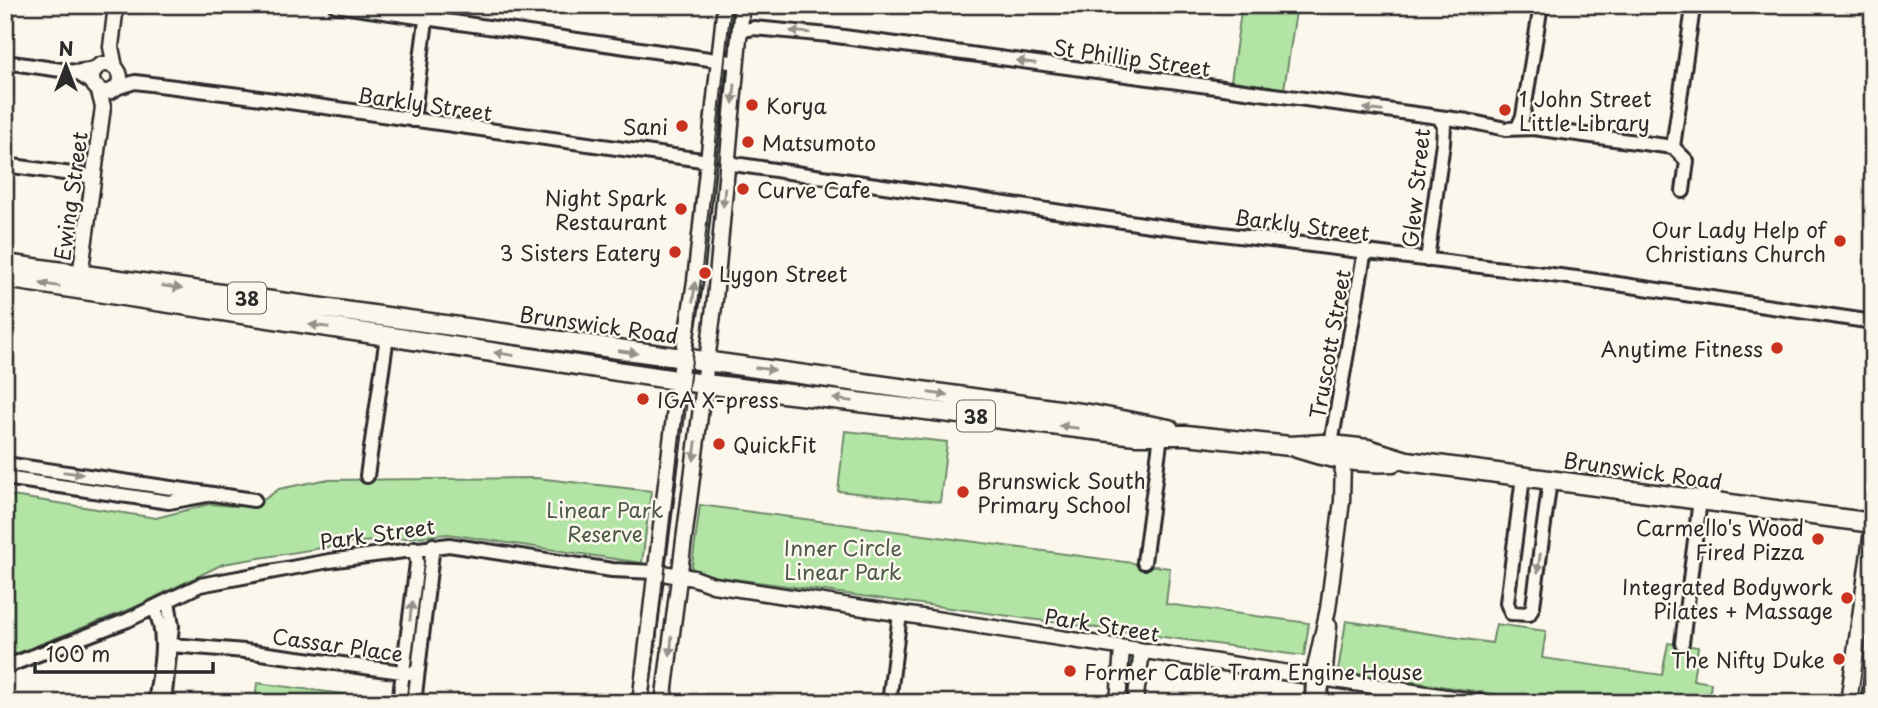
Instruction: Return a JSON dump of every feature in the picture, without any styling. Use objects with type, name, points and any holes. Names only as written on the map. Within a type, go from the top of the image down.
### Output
[{"type":"main road","name":"Brunswick Road","points":[[5,264],[80,282],[388,327],[572,364],[704,384],[1161,431]]},
{"type":"main road","name":"Brunswick Road","points":[[5,278],[80,282]]},
{"type":"main road","name":"Brunswick Road","points":[[388,327],[574,344],[1186,435],[1290,446],[1331,444],[1348,456]]},
{"type":"main road","points":[[572,364],[574,344]]},
{"type":"main road","name":"Brunswick Road","points":[[1290,446],[1324,458],[1348,456],[1407,461],[1873,523]]},
{"type":"main road","points":[[1850,703],[1873,538]]},
{"type":"street","points":[[105,88],[116,5]]},
{"type":"street","points":[[335,5],[427,12],[737,63]]},
{"type":"street","points":[[640,703],[679,380],[692,309],[724,5]]},
{"type":"street","points":[[663,703],[707,362],[742,5]]},
{"type":"street","points":[[1518,127],[1523,120],[1541,5]]},
{"type":"street","points":[[1683,191],[1687,161],[1673,147],[1692,15],[1696,5]]},
{"type":"street","points":[[413,120],[427,12]]},
{"type":"street","name":"St Phillip Street","points":[[740,31],[754,28],[828,35],[1506,129],[1518,127],[1673,147]]},
{"type":"street","points":[[5,62],[75,72],[107,69],[120,80],[105,88]]},
{"type":"street","name":"Barkly Street","points":[[107,69],[135,82],[709,161]]},
{"type":"street","points":[[75,72],[105,88]]},
{"type":"street","name":"Barkly Street","points":[[105,88],[135,82]]},
{"type":"street","name":"Ewing Street","points":[[80,282],[105,88]]},
{"type":"street","name":"Glew Street","points":[[1427,260],[1444,129],[1440,119]]},
{"type":"street","points":[[709,161],[727,163]]},
{"type":"street","name":"Barkly Street","points":[[727,163],[1150,225],[1584,279],[1873,322]]},
{"type":"street","points":[[5,165],[94,177]]},
{"type":"street","name":"Truscott Street","points":[[1331,444],[1365,250]]},
{"type":"street","points":[[367,476],[388,327]]},
{"type":"street","points":[[1144,562],[1161,431]]},
{"type":"street","points":[[1312,703],[1329,627],[1327,615],[1348,456]]},
{"type":"street","points":[[5,464],[254,500]]},
{"type":"street","points":[[1523,477],[1507,603],[1511,613],[1521,615],[1529,614],[1533,606],[1550,480]]},
{"type":"street","points":[[5,478],[169,502],[214,494]]},
{"type":"street","points":[[1682,643],[1700,500]]},
{"type":"street","points":[[414,703],[433,545]]},
{"type":"street","name":"Park Street","points":[[5,667],[154,608],[198,585],[249,574],[433,545],[461,546],[1485,703]]},
{"type":"street","points":[[399,703],[416,563],[415,548]]},
{"type":"street","points":[[164,703],[171,645],[168,601]]},
{"type":"street","points":[[154,608],[162,642],[155,703]]},
{"type":"street","points":[[889,703],[900,614]]},
{"type":"street","name":"Cassar Place","points":[[171,645],[245,651],[417,674]]},
{"type":"street","points":[[1118,703],[1122,648]]},
{"type":"street","points":[[1135,703],[1142,651]]},
{"type":"street","points":[[1318,703],[1319,678]]},
{"type":"green space","points":[[1242,5],[1297,5],[1284,89],[1231,81]]},
{"type":"green space","points":[[845,431],[947,442],[940,502],[838,491]]},
{"type":"green space","name":"Linear Park Reserve","points":[[536,478],[651,491],[642,563],[448,534],[352,543],[223,564],[133,608],[5,658],[5,495],[156,518],[210,504],[244,504],[265,499],[279,489],[323,480]]},
{"type":"green space","name":"Inner Circle Linear Park","points":[[700,505],[1170,568],[1166,604],[1309,623],[1304,656],[691,573]]},
{"type":"green space","points":[[1346,621],[1492,643],[1496,624],[1546,631],[1542,658],[1662,675],[1668,643],[1698,647],[1693,680],[1711,683],[1709,699],[1731,703],[1556,703],[1338,671]]},
{"type":"green space","points":[[257,683],[344,694],[343,703],[255,703]]},
{"type":"tram line","points":[[648,703],[692,360],[731,5]]},
{"type":"tram line","points":[[1857,703],[1873,589]]},
{"type":"tram line","points":[[1867,703],[1873,667]]},
{"type":"place","name":"Korya","points":[[752,105]]},
{"type":"place","name":"1 John Street Little Library","points":[[1505,110]]},
{"type":"place","name":"Sani","points":[[682,126]]},
{"type":"place","name":"Matsumoto","points":[[748,142]]},
{"type":"place","name":"Curve Cafe","points":[[743,189]]},
{"type":"place","name":"Night Spark Restaurant","points":[[681,209]]},
{"type":"place","name":"Our Lady Help of Christians Church","points":[[1840,241]]},
{"type":"place","name":"3 Sisters Eatery","points":[[675,252]]},
{"type":"place","name":"Lygon Street","points":[[705,273]]},
{"type":"place","name":"Anytime Fitness","points":[[1777,348]]},
{"type":"place","name":"IGA X-press","points":[[643,399]]},
{"type":"place","name":"QuickFit","points":[[719,444]]},
{"type":"place","name":"Brunswick South Primary School","points":[[963,492]]},
{"type":"place","name":"Carmello's Wood Fired Pizza","points":[[1818,539]]},
{"type":"place","name":"Integrated Bodywork Pilates + Massage","points":[[1847,598]]},
{"type":"place","name":"The Nifty Duke","points":[[1839,659]]},
{"type":"place","name":"Former Cable Tram Engine House","points":[[1070,671]]}]
